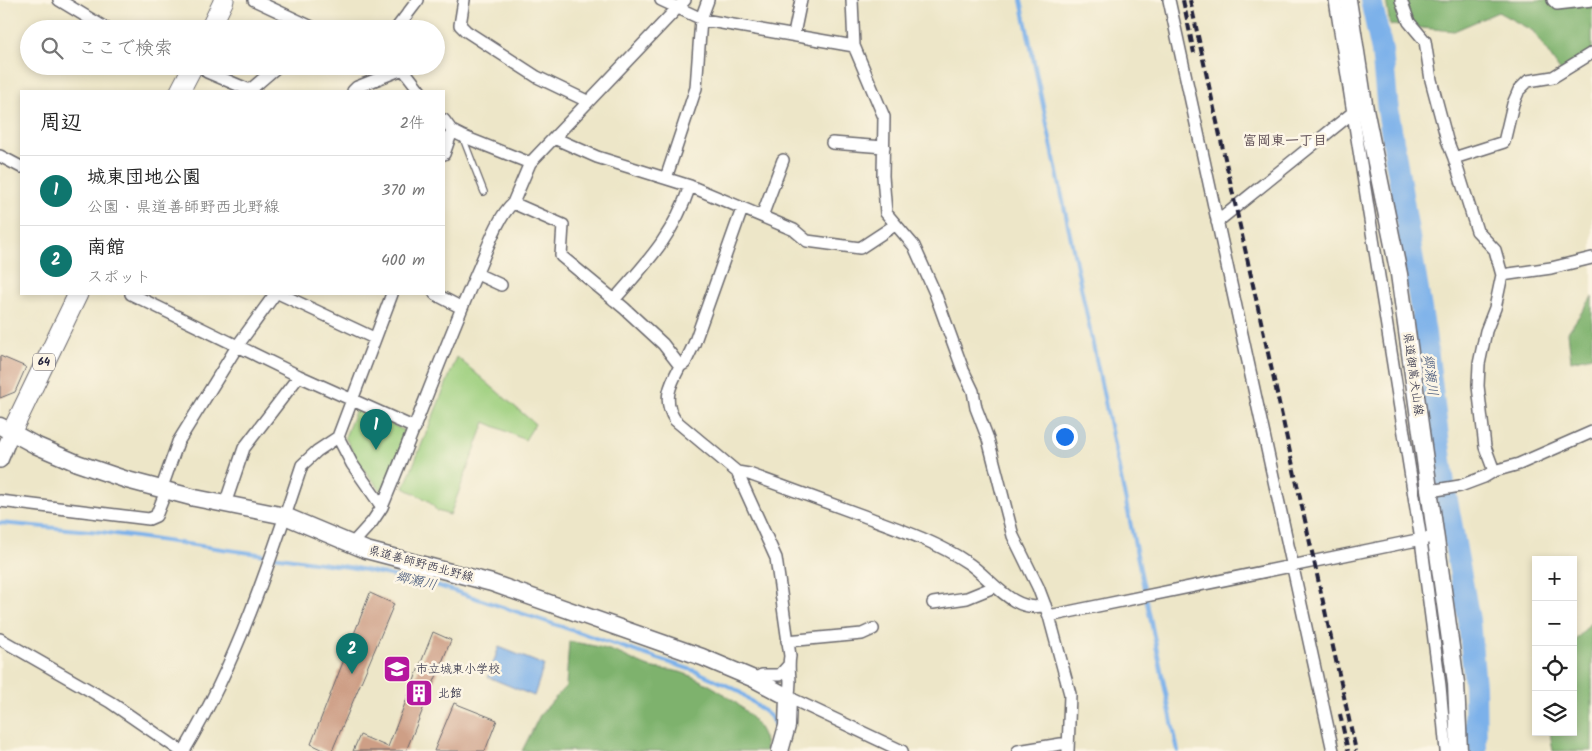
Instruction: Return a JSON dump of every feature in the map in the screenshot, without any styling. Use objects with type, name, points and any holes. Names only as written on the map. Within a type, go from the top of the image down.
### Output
[{"type":"main road","points":[[214,20],[224,0]]},
{"type":"main road","name":"県道御嵩犬山線","points":[[1348,0],[1364,104],[1399,274],[1434,490],[1428,538],[1456,683],[1459,751]]},
{"type":"main road","points":[[181,90],[190,75]]},
{"type":"main road","name":"64","points":[[6,429],[77,295]]},
{"type":"main road","name":"県道善師野西北野線","points":[[6,429],[35,445],[77,463],[163,490],[285,516],[366,550],[492,583],[702,657],[754,679],[788,697]]},
{"type":"main road","points":[[780,751],[787,726],[788,697]]},
{"type":"street","points":[[59,0],[92,20]]},
{"type":"street","points":[[254,0],[297,20]]},
{"type":"street","points":[[403,20],[418,0]]},
{"type":"street","points":[[464,0],[460,25],[466,31],[537,77],[587,101]]},
{"type":"street","points":[[661,0],[682,3],[702,19],[854,46]]},
{"type":"street","points":[[666,178],[696,88],[702,19],[708,0]]},
{"type":"street","points":[[794,34],[801,0]]},
{"type":"street","points":[[852,0],[854,46],[884,117],[884,199],[886,213],[914,246],[942,310],[963,370],[973,391],[976,408],[988,439],[1013,536],[1049,616],[1070,694],[1067,747],[1018,751]]},
{"type":"street","points":[[1169,0],[1333,751]]},
{"type":"street","points":[[1334,0],[1351,114],[1428,538],[1446,751]]},
{"type":"street","points":[[1401,0],[1409,22],[1424,41],[1446,140],[1454,158],[1477,231],[1495,250],[1502,275],[1495,308],[1486,330],[1479,364],[1478,386],[1485,447],[1494,471]]},
{"type":"street","points":[[1553,0],[1558,4],[1592,0]]},
{"type":"street","points":[[353,543],[372,522],[382,507],[476,274],[508,208],[513,203],[530,163],[682,3]]},
{"type":"street","points":[[1454,158],[1504,142],[1513,104],[1519,90],[1528,81],[1553,77],[1592,53]]},
{"type":"street","points":[[211,75],[249,90]]},
{"type":"street","points":[[252,90],[268,75]]},
{"type":"street","points":[[354,90],[357,86],[383,75]]},
{"type":"street","points":[[406,75],[419,90]]},
{"type":"street","points":[[1217,222],[1364,104]]},
{"type":"street","points":[[445,121],[457,134],[530,163]]},
{"type":"street","points":[[445,152],[457,134]]},
{"type":"street","points":[[554,138],[597,157],[690,186],[794,230],[806,241],[860,248],[896,225]]},
{"type":"street","points":[[832,143],[884,147]]},
{"type":"street","points":[[0,156],[20,166]]},
{"type":"street","points":[[762,216],[783,160]]},
{"type":"street","points":[[614,300],[662,246],[681,214],[690,186]]},
{"type":"street","points":[[513,203],[563,226],[561,256],[663,344],[680,366]]},
{"type":"street","points":[[742,209],[694,344],[685,363],[680,366],[667,390],[669,410],[675,420],[737,472],[776,558],[790,656],[788,666],[792,685],[788,697],[902,751]]},
{"type":"street","points":[[1502,275],[1551,268],[1592,258]]},
{"type":"street","points":[[476,274],[501,285]]},
{"type":"street","points":[[133,295],[299,376],[354,399],[415,428]]},
{"type":"street","points":[[0,501],[149,519],[156,516],[178,442],[238,345],[274,295]]},
{"type":"street","points":[[282,295],[374,338]]},
{"type":"street","points":[[0,639],[110,702],[183,751],[209,709],[226,674],[267,566],[302,465],[317,451],[338,437],[354,399],[374,338],[392,295]]},
{"type":"street","points":[[437,295],[462,308]]},
{"type":"street","points":[[225,504],[244,448],[299,376]]},
{"type":"street","points":[[0,460],[6,429]]},
{"type":"street","points":[[1434,490],[1460,486],[1494,471],[1518,464],[1592,432]]},
{"type":"street","points":[[338,437],[352,464],[382,507]]},
{"type":"street","points":[[737,472],[749,474],[904,531],[969,563],[994,586],[1013,600],[1035,608],[1045,605]]},
{"type":"street","points":[[1049,616],[1140,599],[1428,538]]},
{"type":"street","points":[[933,603],[967,598],[994,586]]},
{"type":"street","points":[[787,641],[862,634],[873,629]]},
{"type":"street","points":[[754,679],[762,675],[780,675],[788,666]]},
{"type":"lane","points":[[457,134],[484,192]]},
{"type":"green space","points":[[1386,0],[1592,0],[1592,58],[1563,75],[1533,31],[1498,12],[1454,31],[1390,25]]},
{"type":"green space","points":[[1592,297],[1592,356],[1571,361],[1568,332]]},
{"type":"green space","points":[[457,357],[535,424],[525,440],[485,422],[450,515],[437,511],[429,501],[404,488]]},
{"type":"green space","points":[[357,407],[407,432],[382,492],[358,462],[345,437]]},
{"type":"green space","points":[[1592,621],[1592,751],[1553,751],[1551,736],[1577,736],[1577,638]]},
{"type":"green space","points":[[569,641],[597,646],[649,667],[680,672],[706,683],[735,702],[747,713],[757,725],[764,738],[766,751],[522,751],[540,715],[566,686]]},
{"type":"water","points":[[499,647],[544,665],[534,696],[488,677]]},
{"type":"building","points":[[0,356],[26,367],[15,392],[0,398]]},
{"type":"building","points":[[370,593],[394,604],[332,751],[326,751],[311,744]]},
{"type":"building","name":"北館","points":[[433,632],[451,640],[406,751],[353,751],[360,735],[388,747]]},
{"type":"building","points":[[454,703],[497,720],[485,751],[434,751]]},
{"type":"waterway","points":[[1021,0],[1178,751]]},
{"type":"waterway","name":"郷瀬川","points":[[1371,0],[1382,51],[1388,111],[1425,333],[1444,484],[1469,620],[1475,686],[1476,751]]},
{"type":"waterway","name":"郷瀬川","points":[[0,523],[101,532],[258,554],[355,568],[433,584],[698,672],[737,690],[770,716],[780,734]]},
{"type":"railway","points":[[1183,0],[1194,53]]},
{"type":"railway","points":[[1190,0],[1356,751]]},
{"type":"railway","points":[[1340,714],[1348,751]]},
{"type":"place","name":"城東団地公園","points":[[376,450]]},
{"type":"place","name":"市立城東小学校","points":[[397,669]]},
{"type":"place","name":"南館","points":[[352,674]]},
{"type":"place","name":"北館","points":[[419,693]]},
{"type":"district","name":"富岡東一丁目","points":[[1285,141]]}]
